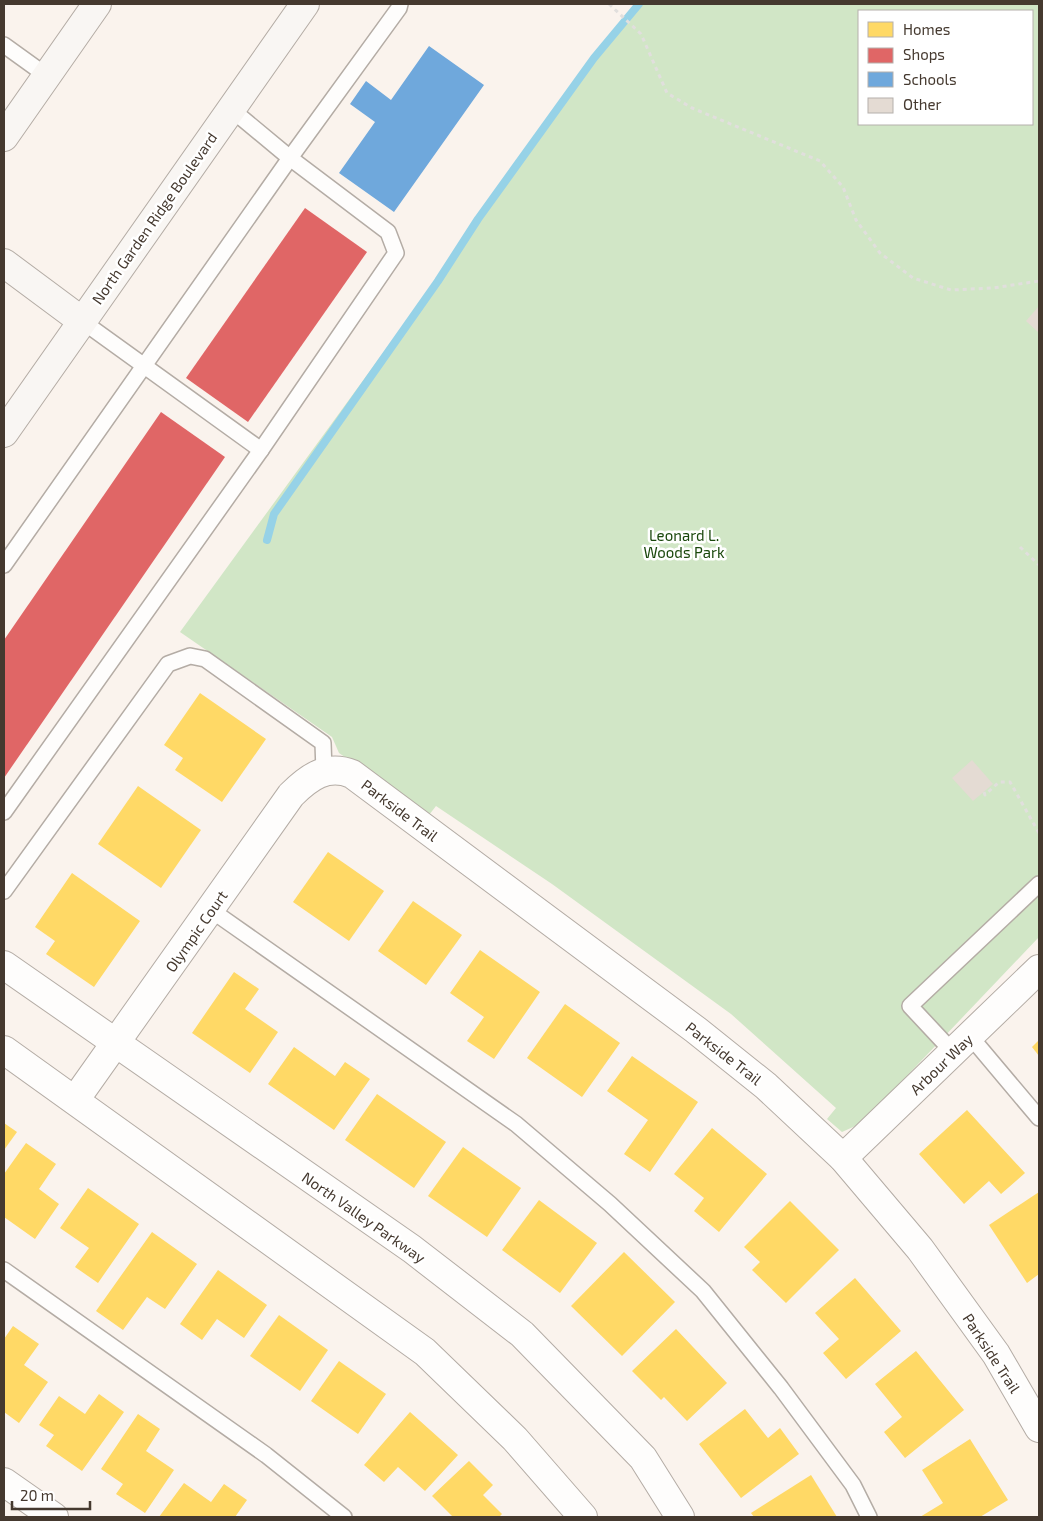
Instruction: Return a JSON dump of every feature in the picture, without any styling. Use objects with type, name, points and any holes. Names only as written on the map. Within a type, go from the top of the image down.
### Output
[{"type":"main road","points":[[4,137],[97,4]]},
{"type":"main road","name":"North Garden Ridge Boulevard","points":[[4,433],[305,4]]},
{"type":"main road","points":[[4,263],[82,321]]},
{"type":"street","name":"Olympic Court","points":[[75,1100],[116,1045],[292,795],[306,780],[324,770]]},
{"type":"street","name":"Parkside Trail","points":[[324,770],[343,770],[352,774],[696,1030],[766,1086],[843,1158],[920,1249],[996,1354],[1039,1428]]},
{"type":"street","name":"North Valley Parkway","points":[[4,965],[116,1045],[412,1249],[522,1334],[642,1458],[680,1517]]},
{"type":"street","name":"Arbour Way","points":[[843,1158],[1039,969]]},
{"type":"street","points":[[4,1050],[424,1352],[515,1439],[582,1517]]},
{"type":"street","points":[[4,1482],[54,1517]]},
{"type":"lane","points":[[4,565],[400,4]]},
{"type":"lane","points":[[4,45],[47,76]]},
{"type":"lane","points":[[4,812],[261,450],[396,253],[388,232],[290,158],[231,109]]},
{"type":"lane","points":[[82,321],[261,450]]},
{"type":"lane","points":[[4,891],[168,664],[190,656],[206,659],[322,743],[324,770]]},
{"type":"lane","points":[[1039,884],[910,1006],[962,1044],[1039,1118]]},
{"type":"lane","points":[[211,910],[516,1124],[610,1204],[703,1291],[780,1388],[853,1485],[869,1517]]},
{"type":"lane","points":[[4,1270],[266,1455],[344,1517]]},
{"type":"path","points":[[609,4],[641,34],[654,69],[667,93],[692,108],[820,161],[843,187],[856,220],[880,253],[913,278],[951,290],[993,288],[1039,281]]},
{"type":"path","points":[[1020,547],[1039,565]]},
{"type":"path","points":[[984,792],[985,795],[999,782],[1010,782],[1039,832]]},
{"type":"green space","name":"Leonard L. Woods Park","points":[[637,4],[1039,4],[1039,937],[862,1123],[842,1132],[827,1119],[836,1108],[731,1014],[552,884],[436,806],[429,815],[339,753],[332,737],[180,632]]},
{"type":"building: Homes","points":[[200,693],[266,739],[222,802],[175,770],[183,758],[164,745]]},
{"type":"building: Homes","points":[[138,786],[201,830],[161,888],[98,844]]},
{"type":"building: Homes","points":[[328,852],[384,891],[349,941],[293,902]]},
{"type":"building: Homes","points":[[72,873],[140,921],[94,987],[46,954],[55,941],[35,927]]},
{"type":"building: Homes","points":[[413,901],[462,935],[426,985],[378,951]]},
{"type":"building: Homes","points":[[480,950],[540,992],[494,1059],[467,1041],[484,1017],[450,993]]},
{"type":"building: Homes","points":[[234,972],[259,989],[245,1009],[278,1032],[250,1073],[192,1033]]},
{"type":"building: Homes","points":[[565,1004],[620,1043],[582,1097],[527,1058]]},
{"type":"building: Homes","points":[[1039,1040],[1039,1056],[1032,1047]]},
{"type":"building: Homes","points":[[294,1047],[335,1076],[345,1062],[370,1079],[334,1130],[268,1084]]},
{"type":"building: Homes","points":[[632,1056],[698,1102],[650,1172],[624,1154],[648,1120],[607,1091]]},
{"type":"building: Homes","points":[[377,1094],[446,1142],[414,1188],[345,1140]]},
{"type":"building: Homes","points":[[967,1110],[1025,1173],[1001,1194],[989,1181],[964,1204],[919,1154]]},
{"type":"building: Homes","points":[[4,1123],[17,1132],[4,1150]]},
{"type":"building: Homes","points":[[712,1128],[767,1174],[719,1232],[694,1211],[704,1198],[674,1174]]},
{"type":"building: Homes","points":[[26,1143],[56,1164],[39,1189],[59,1204],[35,1239],[4,1217],[4,1174]]},
{"type":"building: Homes","points":[[463,1147],[521,1188],[487,1237],[428,1196]]},
{"type":"building: Homes","points":[[88,1188],[139,1224],[98,1283],[75,1267],[89,1248],[60,1228]]},
{"type":"building: Homes","points":[[1039,1192],[1039,1274],[1027,1283],[989,1225]]},
{"type":"building: Homes","points":[[539,1200],[597,1243],[560,1293],[502,1250]]},
{"type":"building: Homes","points":[[790,1201],[839,1250],[786,1303],[752,1270],[760,1262],[744,1247]]},
{"type":"building: Homes","points":[[152,1232],[197,1264],[165,1309],[147,1297],[123,1330],[96,1311]]},
{"type":"building: Homes","points":[[624,1252],[675,1302],[622,1356],[571,1306]]},
{"type":"building: Homes","points":[[218,1270],[267,1305],[244,1338],[217,1319],[202,1340],[180,1324]]},
{"type":"building: Homes","points":[[855,1278],[901,1331],[846,1379],[823,1353],[839,1339],[815,1313]]},
{"type":"building: Homes","points":[[279,1315],[328,1350],[300,1391],[250,1356]]},
{"type":"building: Homes","points":[[13,1326],[39,1344],[24,1365],[48,1382],[19,1423],[4,1412],[4,1339]]},
{"type":"building: Homes","points":[[676,1329],[727,1383],[687,1421],[664,1397],[661,1400],[632,1371]]},
{"type":"building: Homes","points":[[916,1351],[964,1410],[905,1458],[884,1432],[902,1417],[875,1384]]},
{"type":"building: Homes","points":[[339,1361],[386,1394],[358,1434],[311,1401]]},
{"type":"building: Homes","points":[[99,1394],[124,1412],[82,1471],[46,1446],[54,1435],[39,1425],[59,1396],[85,1414]]},
{"type":"building: Homes","points":[[745,1409],[768,1438],[780,1428],[799,1454],[741,1498],[699,1444]]},
{"type":"building: Homes","points":[[410,1412],[458,1455],[425,1491],[398,1467],[384,1482],[364,1465]]},
{"type":"building: Homes","points":[[138,1414],[160,1429],[146,1451],[174,1470],[145,1513],[116,1494],[123,1484],[101,1469]]},
{"type":"building: Homes","points":[[970,1439],[1008,1500],[980,1517],[920,1517],[943,1503],[922,1470]]},
{"type":"building: Homes","points":[[469,1461],[493,1485],[483,1495],[502,1514],[499,1517],[453,1517],[432,1496]]},
{"type":"building: Homes","points":[[811,1475],[837,1517],[754,1517],[751,1513]]},
{"type":"building: Homes","points":[[184,1483],[211,1502],[224,1484],[247,1500],[235,1517],[159,1517]]},
{"type":"building: Shops","points":[[305,208],[367,252],[248,422],[186,378]]},
{"type":"building: Shops","points":[[161,412],[225,457],[4,778],[4,640]]},
{"type":"building: Schools","points":[[429,46],[484,85],[394,212],[339,173],[375,122],[350,104],[366,81],[391,100]]},
{"type":"building: Other","points":[[1039,306],[1039,333],[1026,321]]},
{"type":"building: Other","points":[[972,760],[993,784],[973,801],[952,778]]},
{"type":"waterway","points":[[267,540],[274,514],[438,281],[478,219],[594,58],[639,4]]}]
